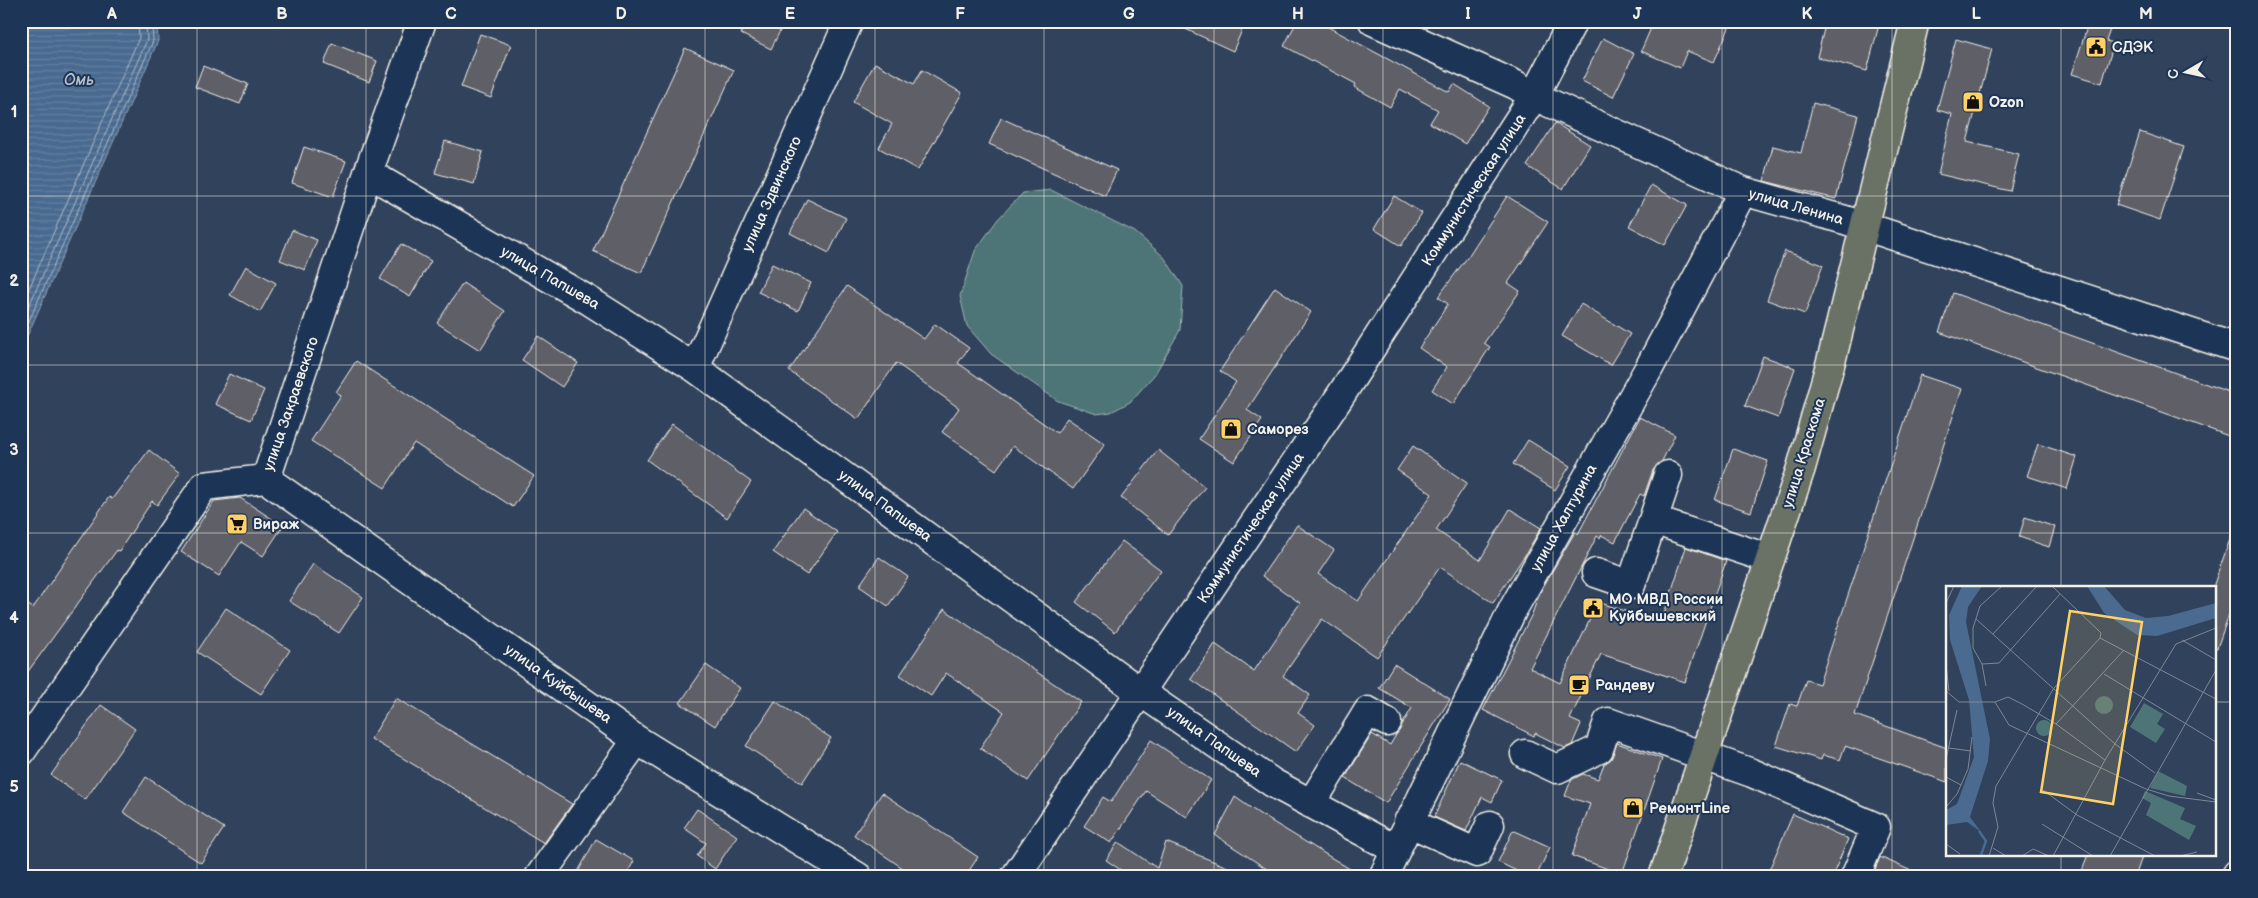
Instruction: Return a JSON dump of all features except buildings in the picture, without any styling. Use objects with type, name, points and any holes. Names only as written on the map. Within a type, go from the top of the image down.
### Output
[{"type":"main road","name":"улица Краскома","points":[[1663,877],[1801,468],[1833,354],[1915,21]]},
{"type":"street","name":"улица Закраевского","points":[[21,752],[204,486],[266,479],[368,172],[422,21]]},
{"type":"street","name":"улица Здвинского","points":[[694,368],[849,21]]},
{"type":"street","name":"улица Ленина","points":[[1373,21],[1516,85],[1534,96],[1743,191],[1864,227],[2237,348]]},
{"type":"street","name":"Коммунистическая улица","points":[[1015,877],[1139,691],[1337,401],[1534,96],[1573,21]]},
{"type":"street","name":"улица Папшева","points":[[368,172],[588,300],[694,368],[1139,691],[1273,783],[1395,849]]},
{"type":"street","name":"улица Халтурина","points":[[1383,877],[1408,822],[1513,609],[1649,368],[1743,191]]},
{"type":"street","points":[[1596,573],[1631,585],[1668,475]]},
{"type":"street","name":"улица Куйбышева","points":[[266,479],[637,740],[858,877]]},
{"type":"street","points":[[1653,520],[1770,559]]},
{"type":"street","points":[[1311,804],[1368,711],[1387,722]]},
{"type":"street","points":[[1525,754],[1557,769],[1599,749],[1608,722],[1752,773],[1876,827],[1855,877]]},
{"type":"street","points":[[539,877],[637,740]]},
{"type":"street","points":[[1408,822],[1477,853],[1490,825]]},
{"type":"green space","points":[[1051,190],[1135,232],[1164,257],[1183,286],[1180,330],[1155,374],[1130,402],[1111,412],[1097,414],[1058,401],[991,354],[967,326],[960,296],[975,251],[998,219],[1023,193]]},
{"type":"water","name":"Омь","points":[[21,21],[157,21],[158,41],[21,350]]},
{"type":"place","name":"СДЭК","points":[[2096,47]]},
{"type":"place","name":"Ozon","points":[[1973,102]]},
{"type":"place","name":"Саморез","points":[[1231,429]]},
{"type":"place","name":"Вираж","points":[[237,524]]},
{"type":"place","name":"МО МВД России Куйбышевский","points":[[1593,608]]},
{"type":"place","name":"Рандеву","points":[[1579,685]]},
{"type":"place","name":"РемонтLine","points":[[1633,808]]}]
